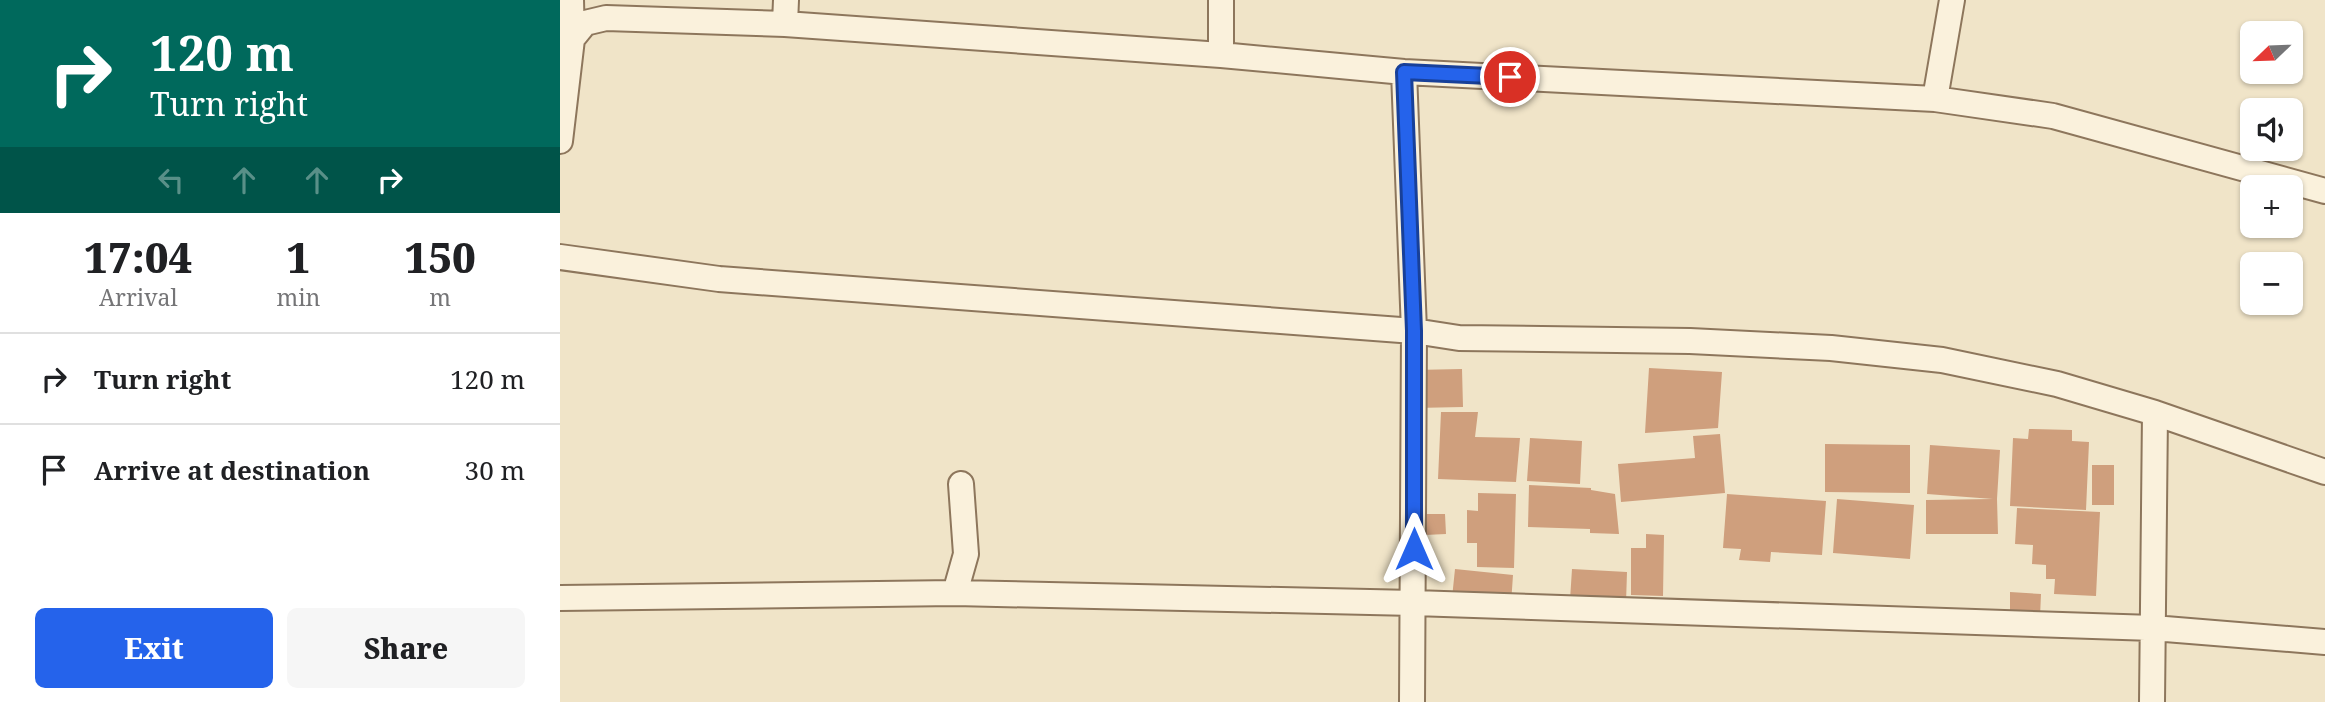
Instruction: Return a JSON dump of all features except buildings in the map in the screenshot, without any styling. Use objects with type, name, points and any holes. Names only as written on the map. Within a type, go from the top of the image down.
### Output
[{"type":"street","points":[[560,141],[572,39],[571,0]]},
{"type":"street","points":[[1221,0],[1221,55]]},
{"type":"street","points":[[1935,99],[1952,0]]},
{"type":"street","points":[[572,39],[585,23],[606,18],[786,12],[1404,72],[1935,99],[2053,116],[2325,191]]},
{"type":"street","points":[[1404,72],[1414,331],[1412,702]]},
{"type":"street","points":[[560,257],[719,279],[1414,331],[1459,338],[1690,341],[1831,348],[1942,360],[2057,384],[2155,413],[2325,472]]},
{"type":"street","points":[[2152,702],[2155,413]]},
{"type":"street","points":[[955,593],[966,554],[961,484]]},
{"type":"street","points":[[560,598],[955,593],[1414,603],[2153,628],[2325,642]]},
{"type":"route","points":[[1414,549],[1414,331],[1404,72],[1510,77]]}]
